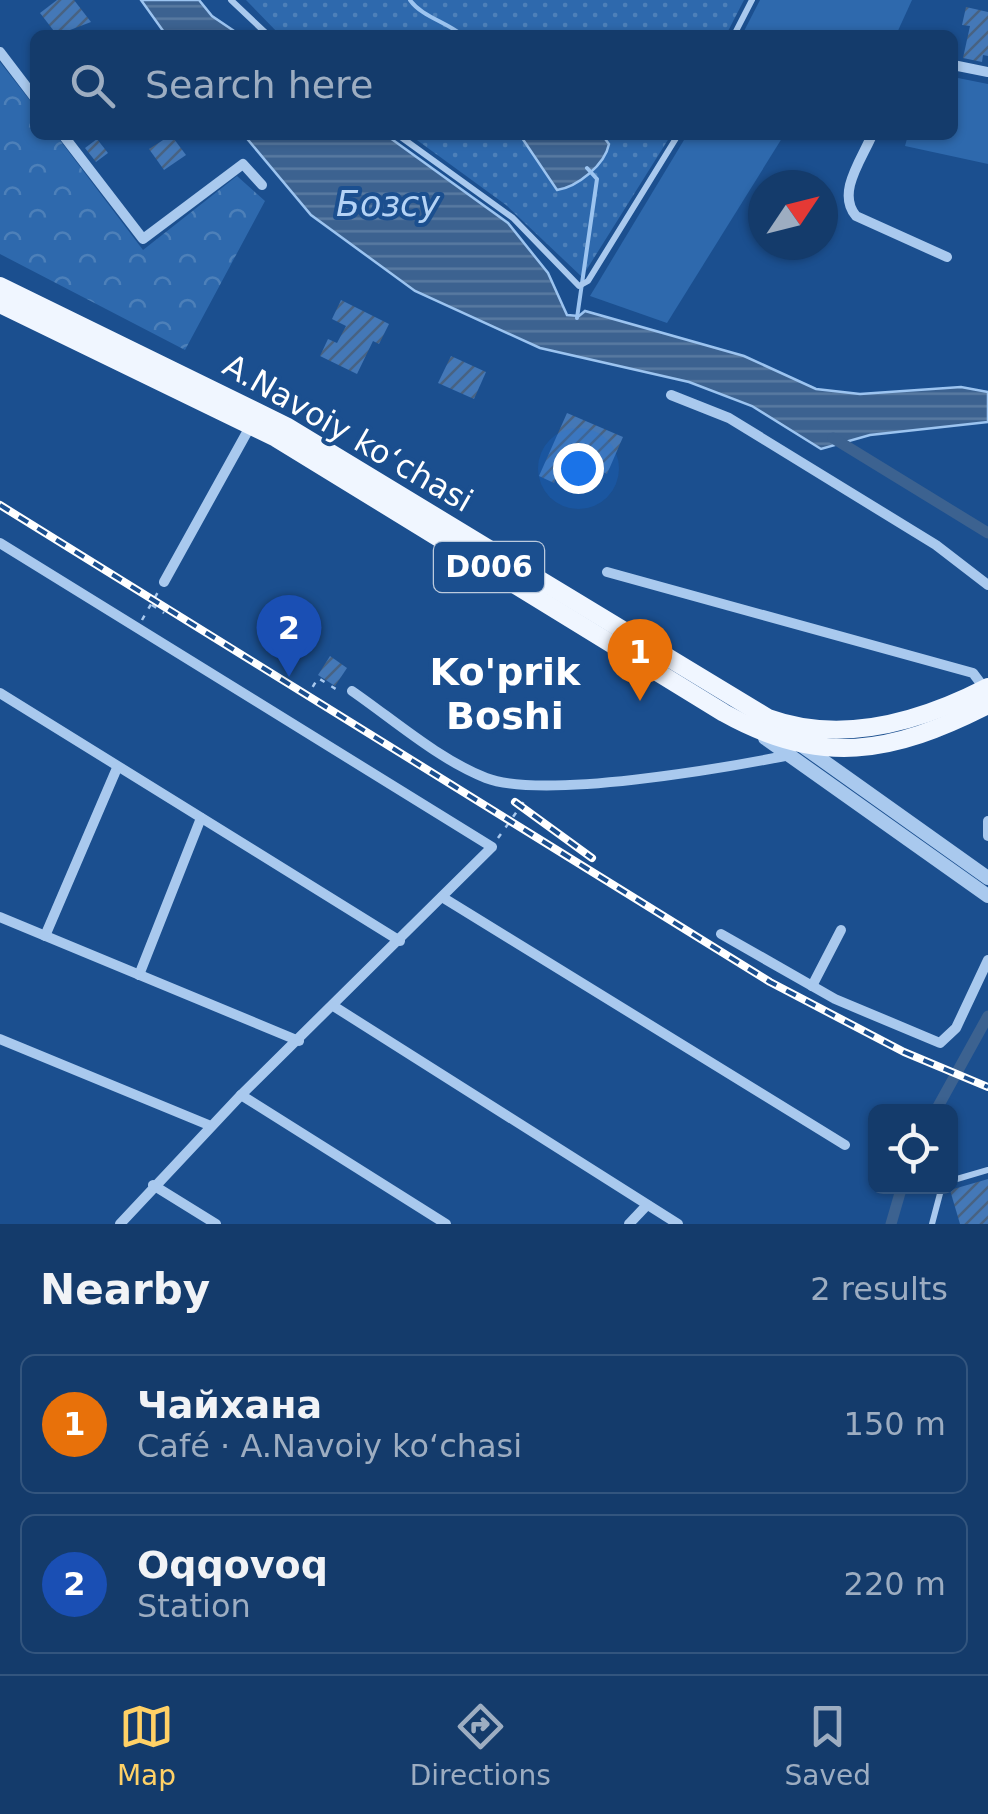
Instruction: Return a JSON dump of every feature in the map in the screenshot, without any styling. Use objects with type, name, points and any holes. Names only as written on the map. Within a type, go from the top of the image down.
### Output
[{"type":"main road","name":"A.Navoiy ko‘chasi","points":[[0,286],[246,413]]},
{"type":"main road","name":"D006","points":[[0,304],[281,432],[798,751],[887,742],[987,693]]},
{"type":"main road","name":"D006","points":[[753,721],[834,731],[887,724],[987,693]]},
{"type":"street","points":[[0,52],[30,91]]},
{"type":"street","points":[[958,66],[988,72]]},
{"type":"street","points":[[68,140],[144,239],[243,164],[262,186]]},
{"type":"street","points":[[870,140],[846,196],[848,206],[856,216],[946,257]]},
{"type":"street","points":[[671,395],[729,418],[936,544],[988,585]]},
{"type":"street","points":[[164,582],[246,413]]},
{"type":"street","points":[[0,542],[492,847],[335,1007],[241,1095],[120,1224]]},
{"type":"street","points":[[608,572],[973,673],[987,693]]},
{"type":"street","points":[[352,690],[472,772],[500,782],[535,787],[640,777],[798,751],[988,878]]},
{"type":"street","points":[[0,692],[400,941]]},
{"type":"street","points":[[798,751],[802,728]]},
{"type":"street","points":[[798,751],[988,896]]},
{"type":"street","points":[[46,936],[117,768]]},
{"type":"street","points":[[139,974],[201,818]]},
{"type":"street","points":[[988,820],[988,836]]},
{"type":"street","points":[[442,897],[846,1145]]},
{"type":"street","points":[[0,918],[298,1040]]},
{"type":"street","points":[[812,986],[841,930]]},
{"type":"street","points":[[721,934],[812,986],[940,1043],[956,1028],[988,960]]},
{"type":"street","points":[[335,1007],[678,1224]]},
{"type":"street","points":[[0,1039],[212,1126]]},
{"type":"street","points":[[241,1095],[446,1224]]},
{"type":"street","points":[[153,1185],[216,1224]]},
{"type":"street","points":[[628,1224],[647,1206]]},
{"type":"lane","points":[[231,0],[263,30]]},
{"type":"lane","points":[[737,30],[752,0]]},
{"type":"lane","points":[[405,140],[513,218],[580,286],[588,281],[675,140]]},
{"type":"lane","points":[[958,1178],[988,1170]]},
{"type":"lane","points":[[932,1224],[940,1194]]},
{"type":"path","points":[[138,628],[164,582]]},
{"type":"path","points":[[151,604],[164,612]]},
{"type":"path","points":[[306,698],[318,678],[348,696],[352,690]]},
{"type":"path","points":[[492,847],[535,787]]},
{"type":"green space","points":[[246,0],[744,0],[729,30],[275,30]]},
{"type":"green space","points":[[760,0],[912,0],[898,30],[745,30]]},
{"type":"green space","points":[[0,62],[30,101],[30,140],[60,140],[143,250],[237,176],[265,201],[185,350],[0,254]]},
{"type":"green space","points":[[958,78],[988,84],[988,164],[905,146],[907,140],[958,140]]},
{"type":"green space","points":[[417,140],[668,140],[582,277],[506,205]]},
{"type":"green space","points":[[684,140],[781,140],[762,170],[748,170],[748,193],[667,323],[590,296]]},
{"type":"water","points":[[141,0],[199,0],[212,16],[233,30],[162,30]]},
{"type":"water","name":"Бозсу","points":[[248,140],[393,140],[508,223],[548,273],[567,315],[579,316],[585,311],[744,356],[816,389],[860,394],[961,387],[988,392],[988,422],[870,435],[821,449],[752,406],[689,382],[540,348],[415,291],[311,215]]},
{"type":"water","points":[[523,140],[606,140],[609,144],[606,152],[589,174],[557,190]]},
{"type":"building","points":[[57,0],[74,0],[91,22],[70,30],[53,30],[40,13]]},
{"type":"building","points":[[966,7],[988,12],[988,56],[983,55],[982,62],[963,58],[970,26],[962,25]]},
{"type":"building","points":[[98,140],[108,153],[96,162],[85,148]]},
{"type":"building","points":[[163,140],[175,140],[186,155],[164,170],[149,149]]},
{"type":"building","points":[[341,300],[389,324],[379,344],[373,341],[357,374],[320,356],[328,339],[337,343],[346,326],[332,319]]},
{"type":"building","points":[[451,356],[486,372],[474,399],[438,383]]},
{"type":"building","points":[[567,413],[623,437],[607,474],[588,465],[584,475],[562,465],[554,483],[539,476]]},
{"type":"building","points":[[330,656],[347,668],[335,686],[318,675]]},
{"type":"building","points":[[988,1179],[988,1224],[960,1224],[951,1194],[958,1194],[958,1188]]},
{"type":"waterway","points":[[410,0],[454,30]]},
{"type":"waterway","points":[[577,318],[597,179],[587,168]]},
{"type":"waterway","points":[[833,438],[988,533]]},
{"type":"waterway","points":[[939,1104],[988,1016]]},
{"type":"waterway","points":[[891,1224],[900,1194]]},
{"type":"railway","points":[[0,505],[770,982],[904,1052],[988,1087]]},
{"type":"railway","points":[[515,802],[592,858]]},
{"type":"place","name":"Oqqovoq","points":[[289,677]]},
{"type":"place","name":"Чайхана","points":[[640,701]]},
{"type":"district","name":"Ko'prik Boshi","points":[[505,694]]}]
